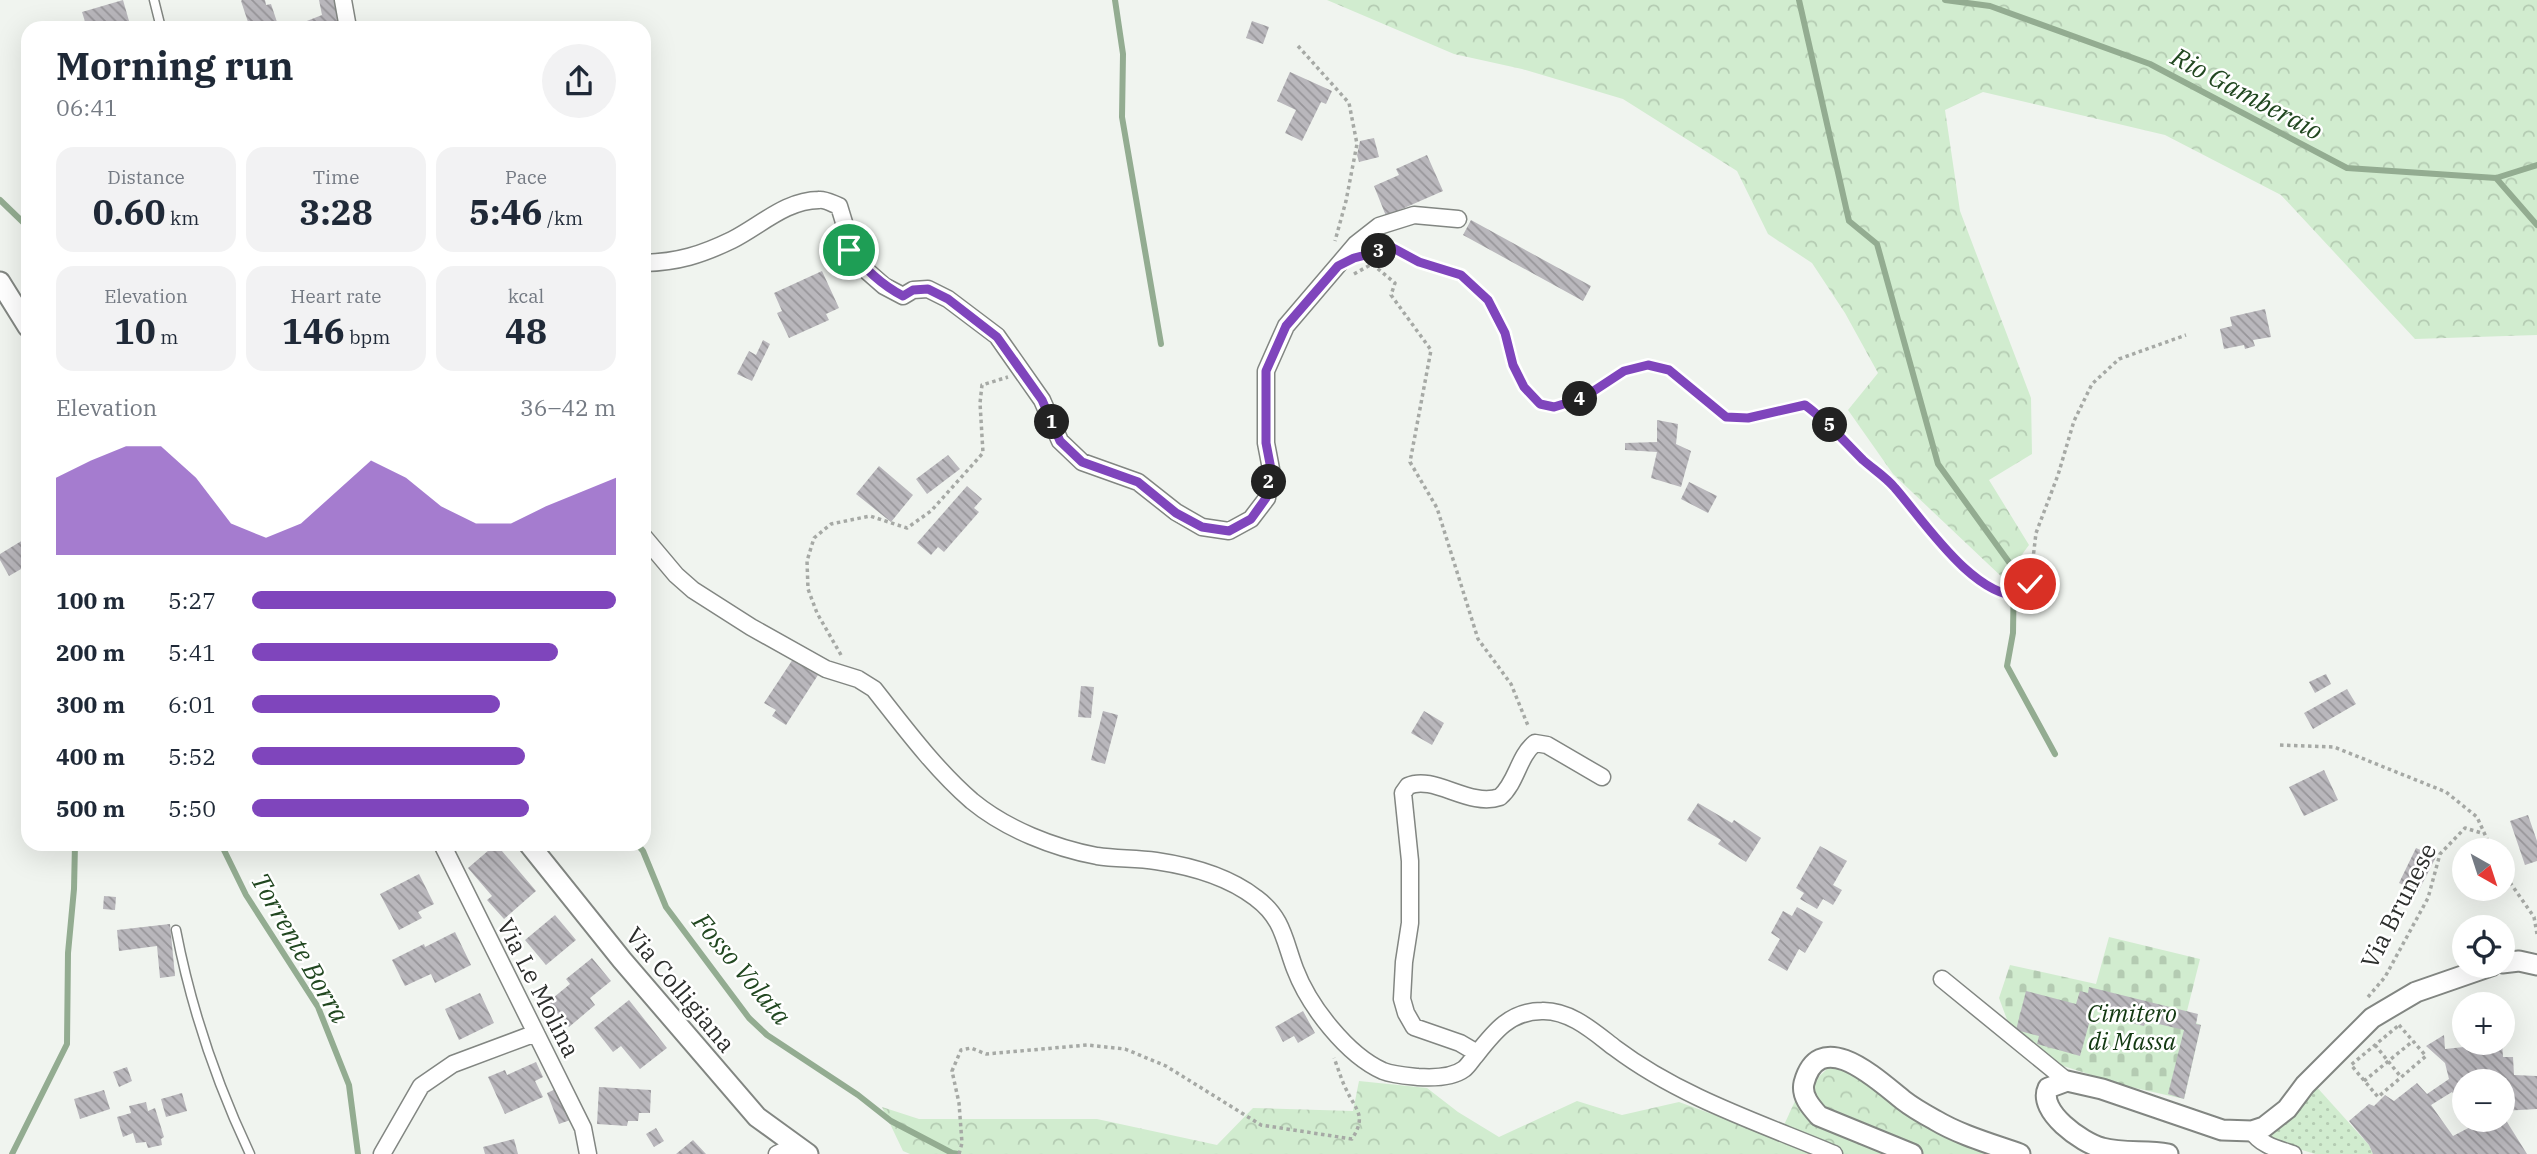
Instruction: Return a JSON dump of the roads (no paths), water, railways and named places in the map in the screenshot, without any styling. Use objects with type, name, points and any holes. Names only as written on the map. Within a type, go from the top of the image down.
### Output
[{"type":"street","points":[[343,0],[347,21]]},
{"type":"street","points":[[651,263],[672,262],[702,253],[734,239],[790,206],[821,199],[839,206],[849,250],[884,286],[903,296],[913,290],[928,289],[948,299],[997,337],[1042,400],[1060,441],[1082,462],[1138,482],[1176,513],[1202,527],[1229,531],[1251,519],[1266,498],[1271,469],[1266,443],[1266,371],[1286,326],[1356,244],[1379,226],[1414,215],[1458,219]]},
{"type":"street","points":[[0,282],[21,316]]},
{"type":"street","points":[[651,545],[676,575],[693,590],[751,628],[826,669],[858,680],[874,689],[946,776],[974,803],[1010,825],[1074,851],[1158,861],[1193,869],[1212,875],[1254,896],[1272,911],[1283,929],[1295,970],[1309,1001],[1351,1049],[1384,1071],[1409,1076],[1444,1077],[1464,1069],[1499,1026],[1509,1019],[1542,1010],[1564,1014],[1630,1059],[1686,1092],[1834,1154]]},
{"type":"street","points":[[1477,1053],[1460,1043],[1414,1027],[1402,999],[1410,923],[1410,861],[1403,793],[1408,786],[1423,783],[1481,800],[1500,797],[1510,784],[1527,750],[1535,743],[1547,745],[1602,777]]},
{"type":"street","name":"Via Le Molina","points":[[445,851],[583,1128],[588,1154]]},
{"type":"street","name":"Via Colligiana","points":[[535,851],[622,960],[757,1117],[802,1150]]},
{"type":"street","points":[[2515,961],[2537,965]]},
{"type":"street","points":[[1942,979],[2067,1081],[2102,1089],[2222,1130],[2252,1131],[2264,1127],[2287,1109],[2305,1085],[2372,1018],[2416,992],[2456,978]]},
{"type":"street","points":[[382,1154],[421,1086],[453,1064],[536,1033]]},
{"type":"street","points":[[1912,1154],[1819,1116],[1810,1105],[1803,1087],[1815,1064],[1824,1059],[1838,1058],[1852,1062],[1937,1122],[2020,1154]]},
{"type":"street","points":[[2067,1081],[2048,1088],[2046,1103],[2059,1121],[2076,1134],[2100,1148],[2168,1154]]},
{"type":"street","points":[[2252,1131],[2256,1138],[2266,1144],[2292,1154]]},
{"type":"street","points":[[777,1154],[802,1150]]},
{"type":"lane","points":[[154,0],[159,21]]},
{"type":"lane","points":[[176,930],[188,989],[211,1065],[250,1154]]},
{"type":"waterway","points":[[1115,0],[1123,54],[1122,117],[1161,344]]},
{"type":"waterway","points":[[1799,0],[1849,221],[1877,244],[1938,464],[2014,569],[2013,633],[2007,666],[2055,754]]},
{"type":"waterway","name":"Rio Gamberaio","points":[[1945,0],[1990,6],[2150,64],[2347,168],[2496,178],[2537,165]]},
{"type":"waterway","points":[[2496,178],[2537,225]]},
{"type":"waterway","name":"Torrente Borra","points":[[0,200],[21,220]]},
{"type":"waterway","points":[[12,1154],[67,1044],[68,953],[75,851]]},
{"type":"waterway","name":"Torrente Borra","points":[[224,851],[246,895],[318,1007],[349,1085],[358,1154]]},
{"type":"waterway","name":"Fosso Volata","points":[[643,851],[666,907],[749,1018],[767,1035],[858,1095],[891,1121],[958,1154]]},
{"type":"park label","name":"Cimitero di Massa","points":[[2132,1028]]}]
